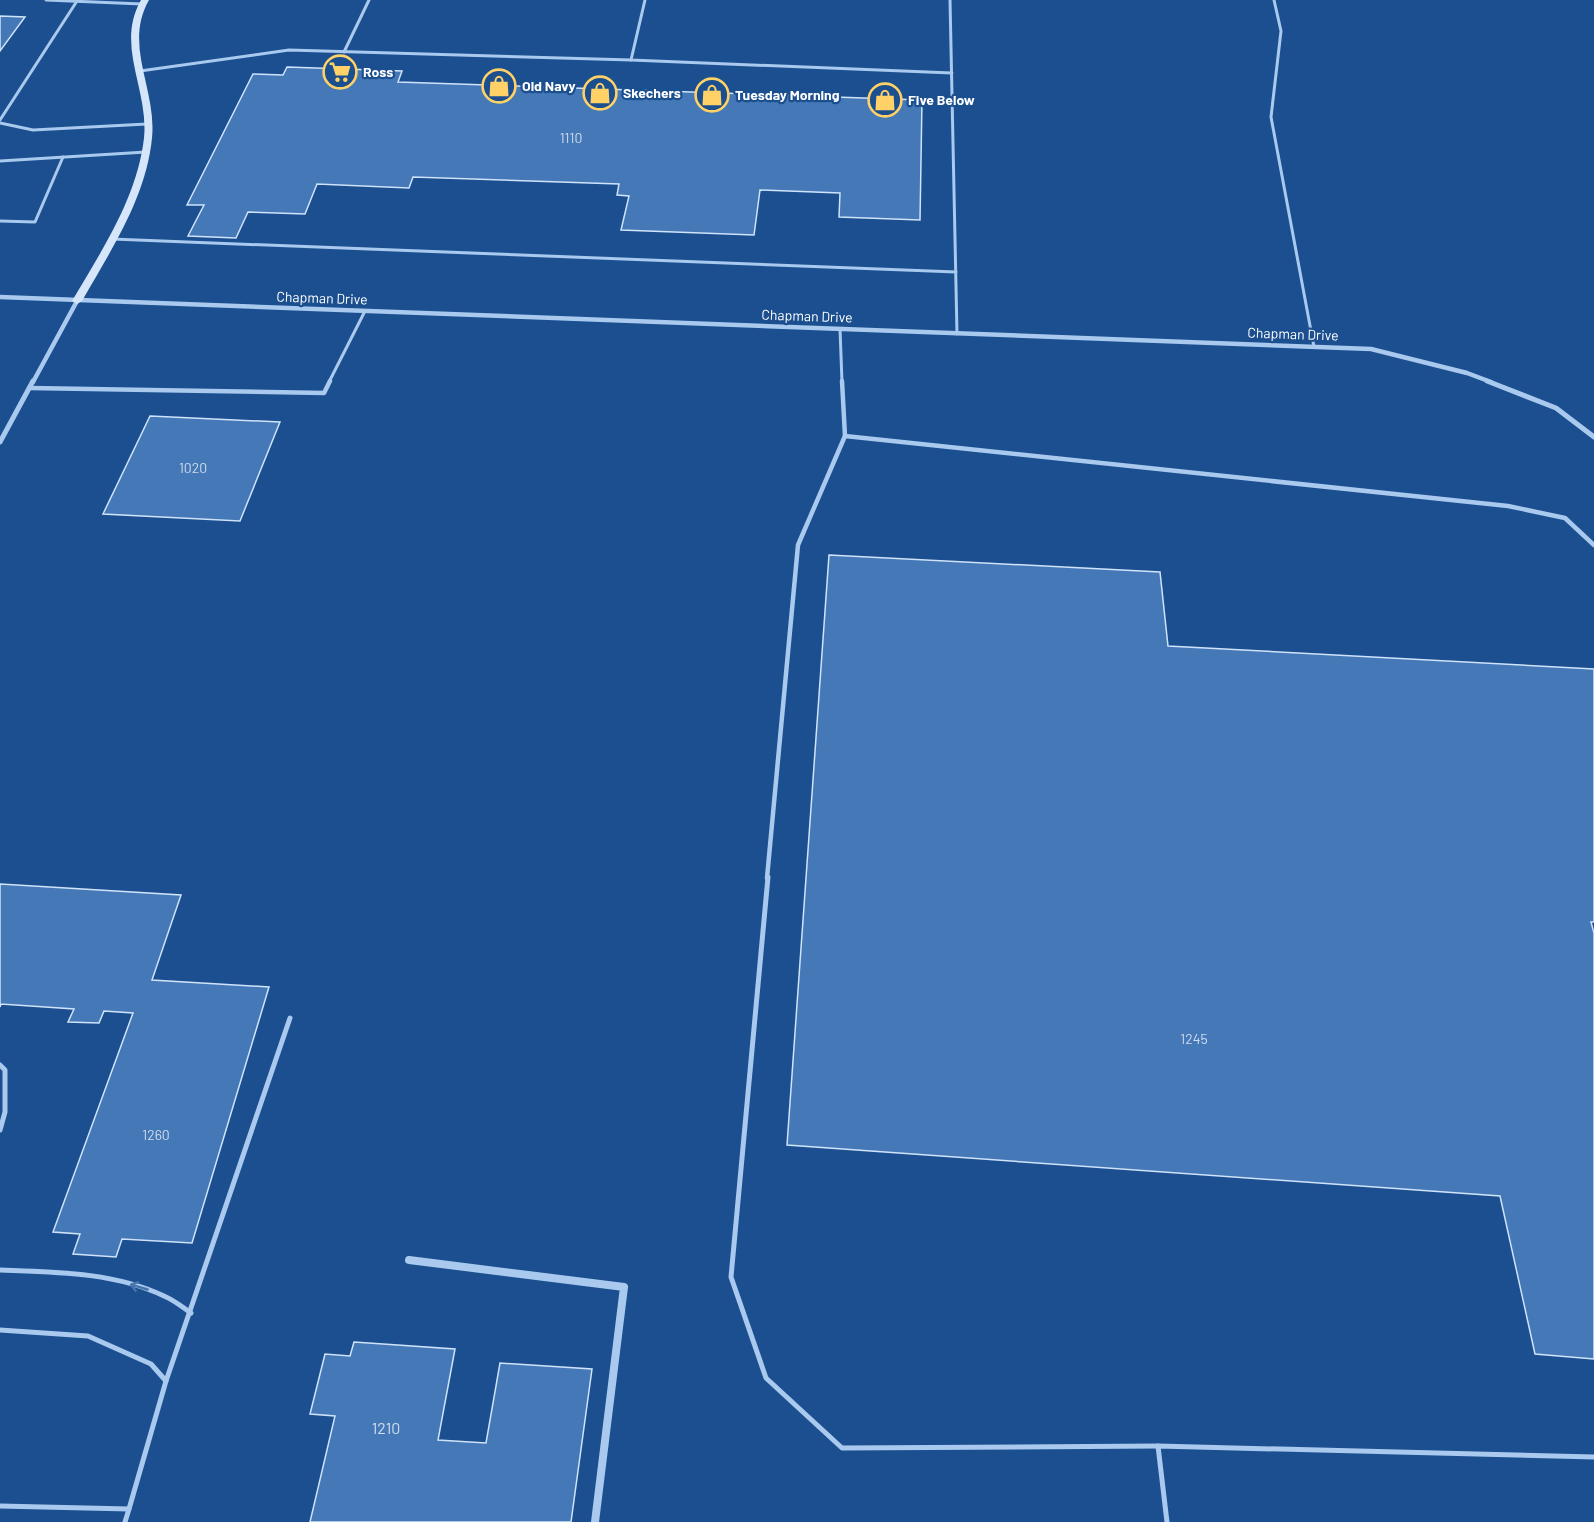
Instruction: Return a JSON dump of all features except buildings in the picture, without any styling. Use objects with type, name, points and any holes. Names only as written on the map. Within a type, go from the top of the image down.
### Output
[{"type":"street","points":[[0,441],[112,239],[140,179],[146,152],[148,111],[134,36],[135,20],[144,2]]},
{"type":"street","name":"Chapman Drive","points":[[0,297],[1371,349],[1467,373],[1556,408],[1594,437]]},
{"type":"street","points":[[409,1260],[624,1287],[595,1522]]},
{"type":"lane","points":[[46,0],[144,2]]},
{"type":"lane","points":[[344,52],[369,0]]},
{"type":"lane","points":[[631,60],[645,0]]},
{"type":"lane","points":[[950,0],[957,334]]},
{"type":"lane","points":[[1274,0],[1281,31],[1271,117],[1314,347]]},
{"type":"lane","points":[[77,2],[0,121],[33,130],[147,124]]},
{"type":"lane","points":[[140,71],[289,50],[631,60],[952,73]]},
{"type":"lane","points":[[0,161],[146,152]]},
{"type":"lane","points":[[0,221],[35,222],[63,157]]},
{"type":"lane","points":[[112,239],[956,272]]},
{"type":"lane","points":[[29,388],[324,393],[365,311]]},
{"type":"lane","points":[[840,329],[845,436],[798,544],[731,1277],[766,1377],[842,1448],[1158,1446],[1594,1457]]},
{"type":"lane","points":[[845,436],[1508,506],[1565,518],[1594,544]]},
{"type":"lane","points":[[125,1522],[166,1381],[290,1018]]},
{"type":"lane","points":[[0,1065],[5,1070],[5,1112],[0,1130]]},
{"type":"lane","points":[[0,1270],[57,1272],[131,1285],[161,1294],[191,1313]]},
{"type":"lane","points":[[0,1330],[88,1336],[151,1364],[166,1381]]},
{"type":"lane","points":[[1158,1446],[1167,1522]]},
{"type":"lane","points":[[0,1506],[129,1509]]},
{"type":"place","name":"Ross","points":[[340,72]]},
{"type":"place","name":"Old Navy","points":[[499,86]]},
{"type":"place","name":"Skechers","points":[[600,93]]},
{"type":"place","name":"Tuesday Morning","points":[[712,95]]},
{"type":"place","name":"Five Below","points":[[885,100]]}]
